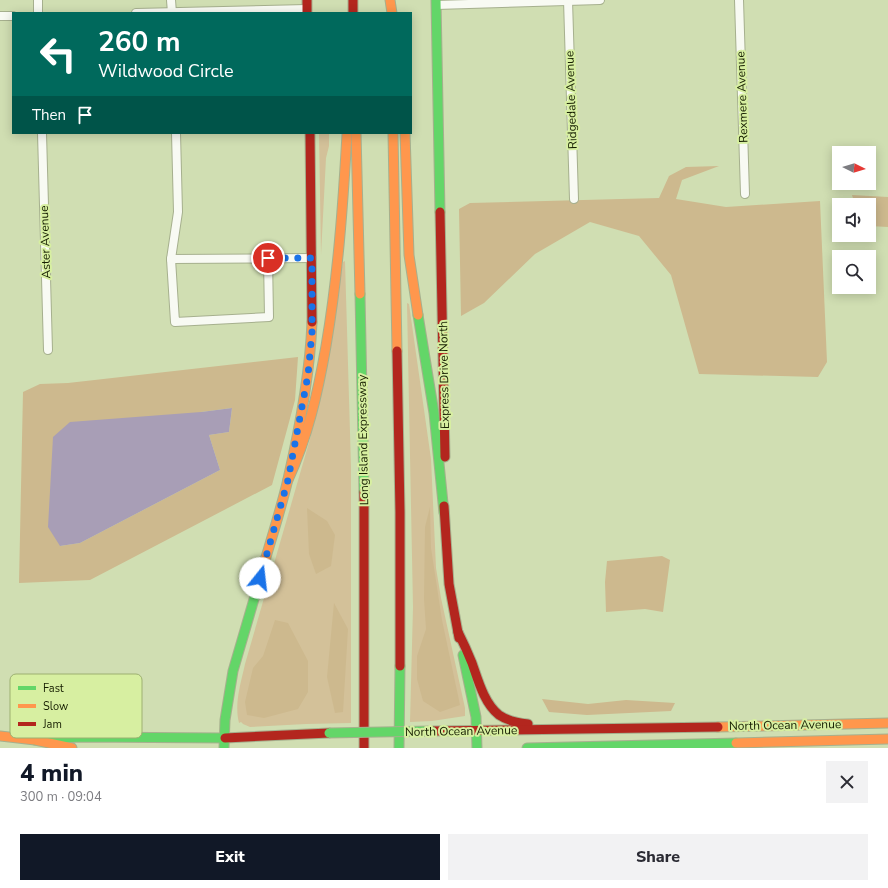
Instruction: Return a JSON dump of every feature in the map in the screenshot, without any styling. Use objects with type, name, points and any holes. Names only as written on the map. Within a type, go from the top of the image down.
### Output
[{"type":"main road","points":[[353,0],[353,12]]},
{"type":"main road","points":[[390,0],[391,12]]},
{"type":"main road","name":"Express Drive North","points":[[436,2],[446,437],[444,513],[449,584],[476,718],[477,748]]},
{"type":"main road","points":[[224,748],[225,720],[233,672],[288,480],[304,399],[311,351],[313,304],[310,134]]},
{"type":"main road","points":[[288,480],[305,439],[320,378],[332,314],[341,232],[347,134]]},
{"type":"main road","name":"Long Island Expressway","points":[[356,134],[365,529],[364,748]]},
{"type":"main road","points":[[393,134],[400,497],[401,632],[399,748]]},
{"type":"main road","points":[[405,134],[409,255],[435,426],[444,513]]},
{"type":"main road","points":[[458,632],[483,694],[493,709],[501,716],[508,720],[523,724],[607,729]]},
{"type":"main road","name":"North Ocean Avenue","points":[[107,738],[225,738],[432,731],[888,723]]},
{"type":"main road","name":"North Ocean Avenue","points":[[0,736],[10,737]]},
{"type":"main road","name":"North Ocean Avenue","points":[[18,738],[72,748]]},
{"type":"main road","name":"North Ocean Avenue","points":[[35,740],[64,738]]},
{"type":"main road","name":"North Ocean Avenue","points":[[527,748],[888,739]]},
{"type":"street","points":[[38,0],[38,12]]},
{"type":"street","points":[[171,0],[172,12],[307,7]]},
{"type":"street","name":"Ridgedale Avenue","points":[[568,0],[574,199]]},
{"type":"street","points":[[436,2],[600,0]]},
{"type":"street","name":"Rexmere Avenue","points":[[739,0],[745,194]]},
{"type":"street","points":[[0,16],[12,16]]},
{"type":"street","name":"Aster Avenue","points":[[42,134],[48,350]]},
{"type":"street","points":[[176,134],[178,212],[171,259],[175,322],[269,317],[268,258]]},
{"type":"street","points":[[171,259],[312,258]]},
{"type":"shaded area","points":[[319,134],[329,134],[329,146],[326,158],[321,255]]},
{"type":"shaded area","points":[[719,166],[682,180],[676,199],[726,207],[820,201],[827,362],[818,377],[699,374],[671,275],[639,236],[590,222],[535,254],[484,303],[461,316],[459,209],[470,203],[659,198],[669,176],[686,167]]},
{"type":"shaded area","points":[[852,195],[888,197],[888,227],[876,226],[876,198],[853,198]]},
{"type":"shaded area","points":[[345,261],[351,467],[351,723],[250,727],[241,722],[239,723],[237,708],[240,686],[310,439],[343,262]]},
{"type":"shaded area","points":[[407,303],[409,304],[431,459],[436,568],[465,708],[465,716],[432,721],[410,722],[413,607]]},
{"type":"shaded area","points":[[298,357],[295,400],[272,485],[90,580],[19,583],[23,392],[40,384],[68,383]],"holes":[[[232,408],[229,432],[209,435],[220,470],[80,543],[60,546],[201,412]]]},
{"type":"shaded area","points":[[232,408],[229,432],[209,435],[220,470],[80,543],[60,546],[48,527],[53,437],[70,422],[201,412]]},
{"type":"shaded area","points":[[430,507],[431,548],[442,620],[460,705],[440,712],[423,701],[417,679],[417,656],[426,629],[424,599],[425,527]]},
{"type":"shaded area","points":[[307,508],[327,521],[335,535],[331,566],[316,574],[309,554]]},
{"type":"shaded area","points":[[662,556],[670,560],[663,612],[645,609],[606,612],[605,582],[607,561]]},
{"type":"shaded area","points":[[334,603],[348,629],[343,712],[335,713],[327,677]]},
{"type":"shaded area","points":[[275,620],[288,623],[308,661],[308,692],[298,709],[264,718],[247,715],[245,702],[253,668],[263,656]]},
{"type":"shaded area","points":[[542,699],[588,704],[626,700],[675,703],[671,711],[587,715],[549,712]]},
{"type":"traffic: fast","points":[[436,0],[440,212]]},
{"type":"traffic: fast","points":[[360,294],[364,492]]},
{"type":"traffic: fast","points":[[418,315],[434,413],[444,513]]},
{"type":"traffic: fast","points":[[224,748],[225,720],[233,671],[259,582]]},
{"type":"traffic: fast","points":[[463,655],[476,717],[477,748]]},
{"type":"traffic: fast","points":[[399,748],[400,666]]},
{"type":"traffic: fast","points":[[329,733],[432,731]]},
{"type":"traffic: fast","points":[[142,737],[225,738]]},
{"type":"traffic: fast","points":[[35,740],[64,738]]},
{"type":"traffic: fast","points":[[527,748],[736,743]]},
{"type":"traffic: slow","points":[[390,0],[392,12]]},
{"type":"traffic: slow","points":[[288,480],[312,414],[326,346],[340,240],[347,134]]},
{"type":"traffic: slow","points":[[356,134],[360,294]]},
{"type":"traffic: slow","points":[[393,134],[397,351]]},
{"type":"traffic: slow","points":[[405,134],[409,255],[418,315]]},
{"type":"traffic: slow","points":[[259,582],[285,492],[297,440],[307,381],[312,322]]},
{"type":"traffic: slow","points":[[718,727],[888,723]]},
{"type":"traffic: slow","points":[[0,736],[10,737]]},
{"type":"traffic: slow","points":[[18,738],[72,748]]},
{"type":"traffic: slow","points":[[736,743],[888,739]]},
{"type":"traffic: jam","points":[[307,0],[307,12]]},
{"type":"traffic: jam","points":[[353,0],[353,12]]},
{"type":"traffic: jam","points":[[310,134],[312,322]]},
{"type":"traffic: jam","points":[[440,212],[445,457]]},
{"type":"traffic: jam","points":[[397,351],[400,512],[400,666]]},
{"type":"traffic: jam","points":[[364,492],[364,748]]},
{"type":"traffic: jam","points":[[444,506],[449,584],[459,638]]},
{"type":"traffic: jam","points":[[458,632],[485,698],[489,704],[502,717],[528,724]]},
{"type":"traffic: jam","points":[[432,731],[718,727]]},
{"type":"traffic: jam","points":[[225,738],[329,733]]},
{"type":"route","points":[[260,578],[288,480],[304,399],[311,351],[313,304],[312,258],[268,258]]}]
